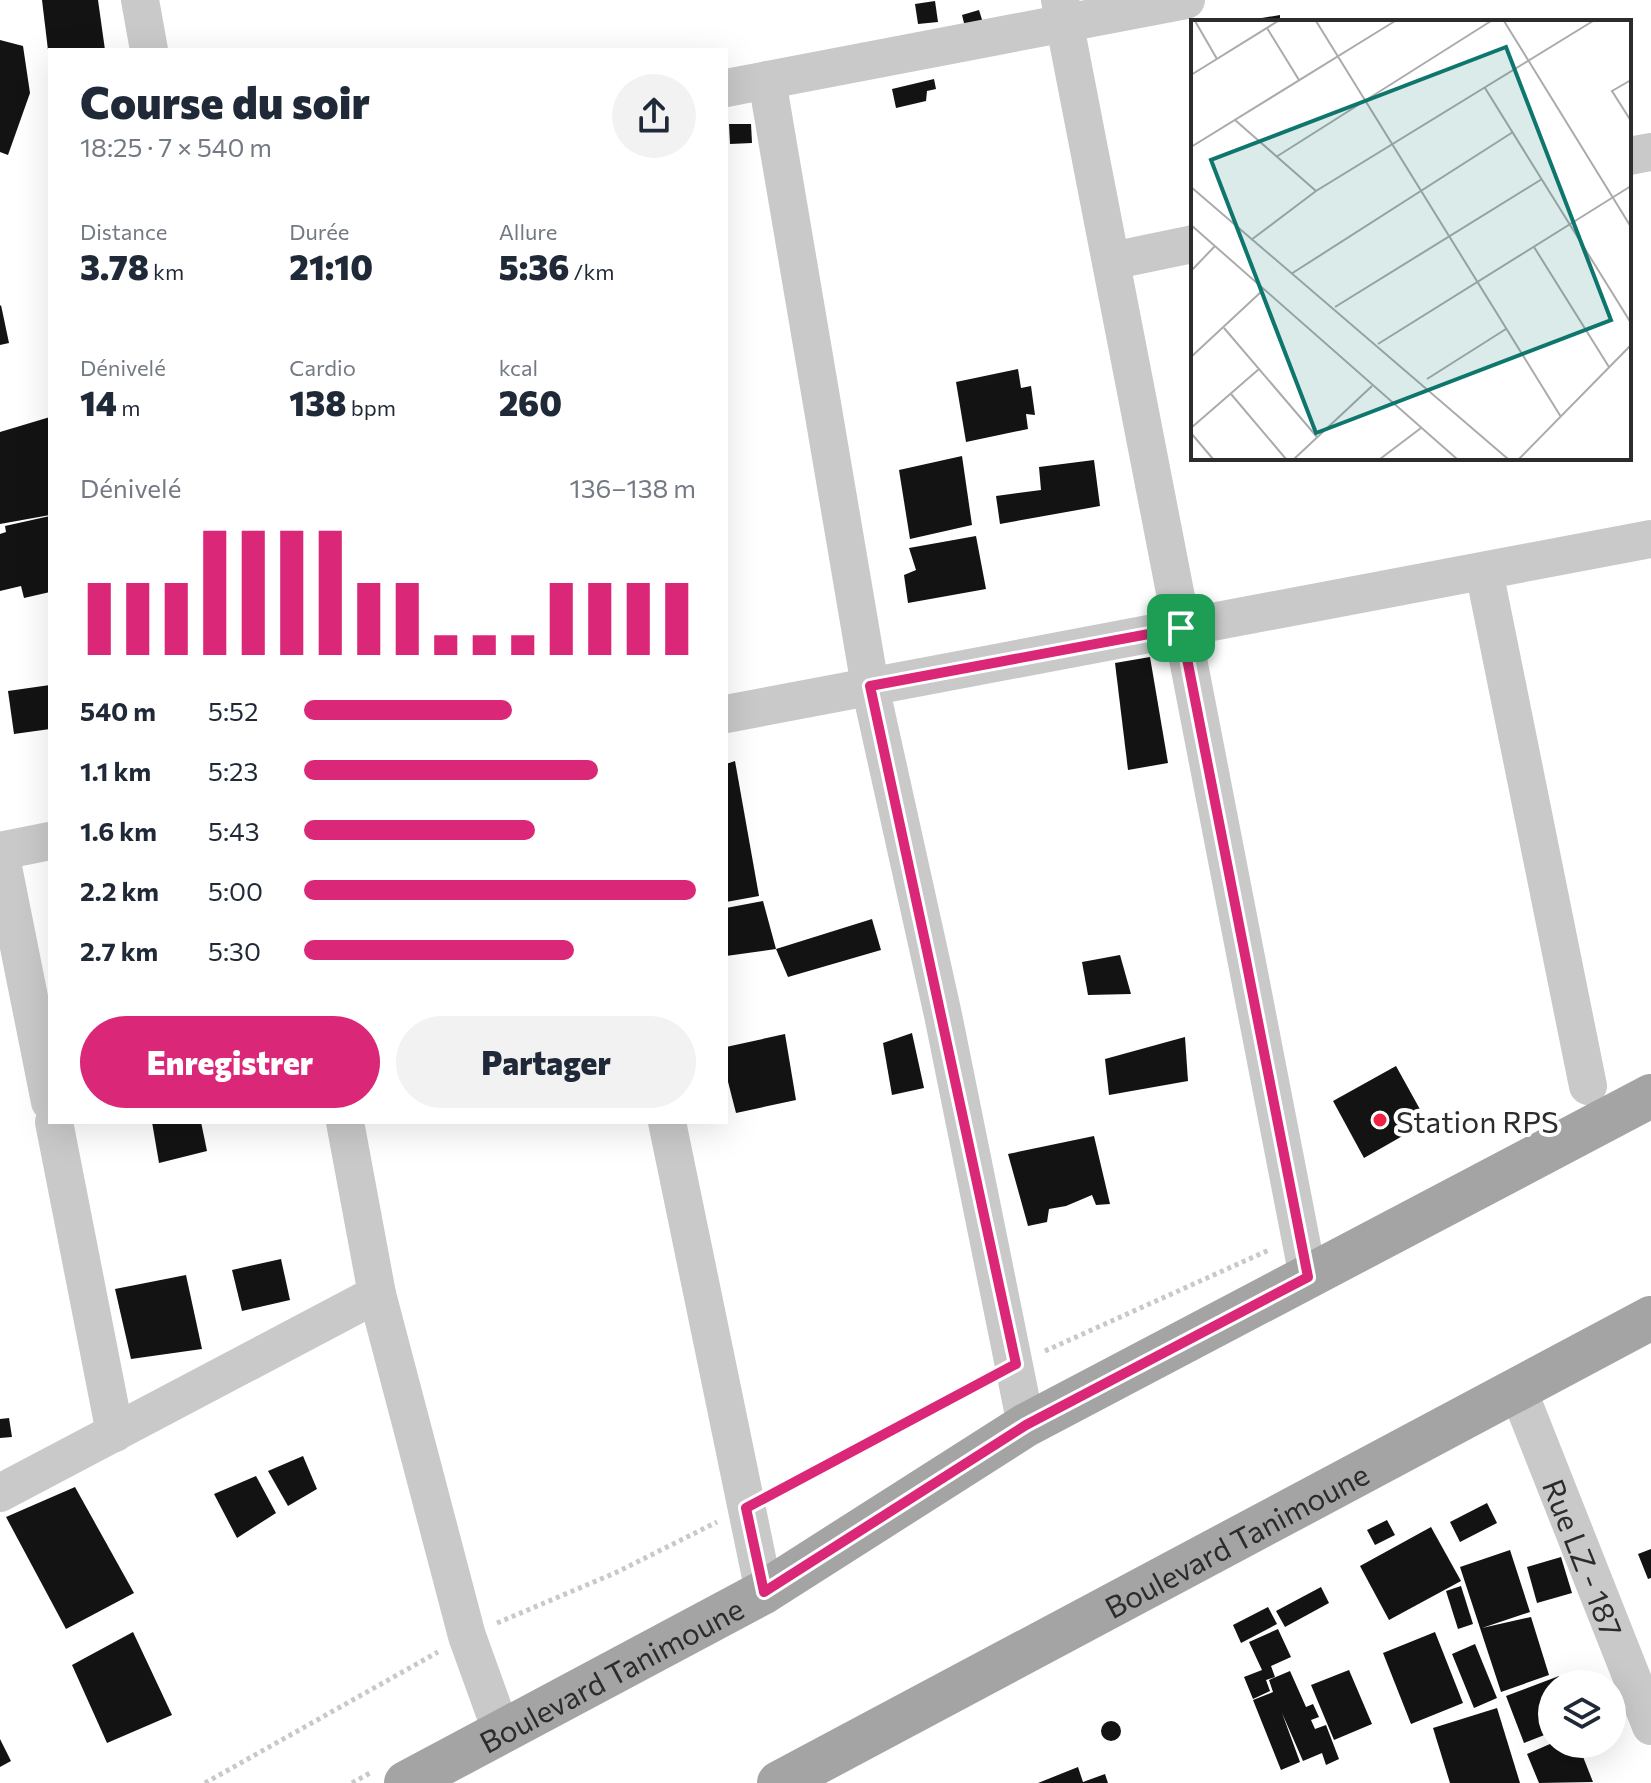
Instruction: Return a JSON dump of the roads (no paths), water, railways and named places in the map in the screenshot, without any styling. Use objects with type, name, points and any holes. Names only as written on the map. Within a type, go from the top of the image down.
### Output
[{"type":"main road","name":"Boulevard Tanimoune","points":[[406,1783],[764,1592],[1026,1425],[1304,1257],[1651,1096]]},
{"type":"main road","name":"Boulevard Tanimoune","points":[[790,1781],[1651,1318]]},
{"type":"street","points":[[140,0],[149,48]]},
{"type":"street","points":[[728,88],[1063,12],[1186,0]]},
{"type":"street","points":[[1063,12],[1304,1257]]},
{"type":"street","points":[[767,80],[870,686],[1016,1364],[1026,1425]]},
{"type":"street","points":[[1631,156],[1651,152]]},
{"type":"street","points":[[1111,261],[1191,244]]},
{"type":"street","points":[[728,714],[1651,539]]},
{"type":"street","points":[[1484,571],[1588,1086]]},
{"type":"street","points":[[48,841],[0,851],[48,1092]]},
{"type":"street","points":[[54,1124],[115,1433]]},
{"type":"street","points":[[345,1124],[377,1294],[467,1636],[502,1733]]},
{"type":"street","points":[[667,1124],[764,1592]]},
{"type":"street","points":[[0,1493],[377,1294]]},
{"type":"street","name":"Rue LZ - 187","points":[[1518,1390],[1651,1726]]},
{"type":"place","name":"Station RPS","points":[[1380,1120]]}]
